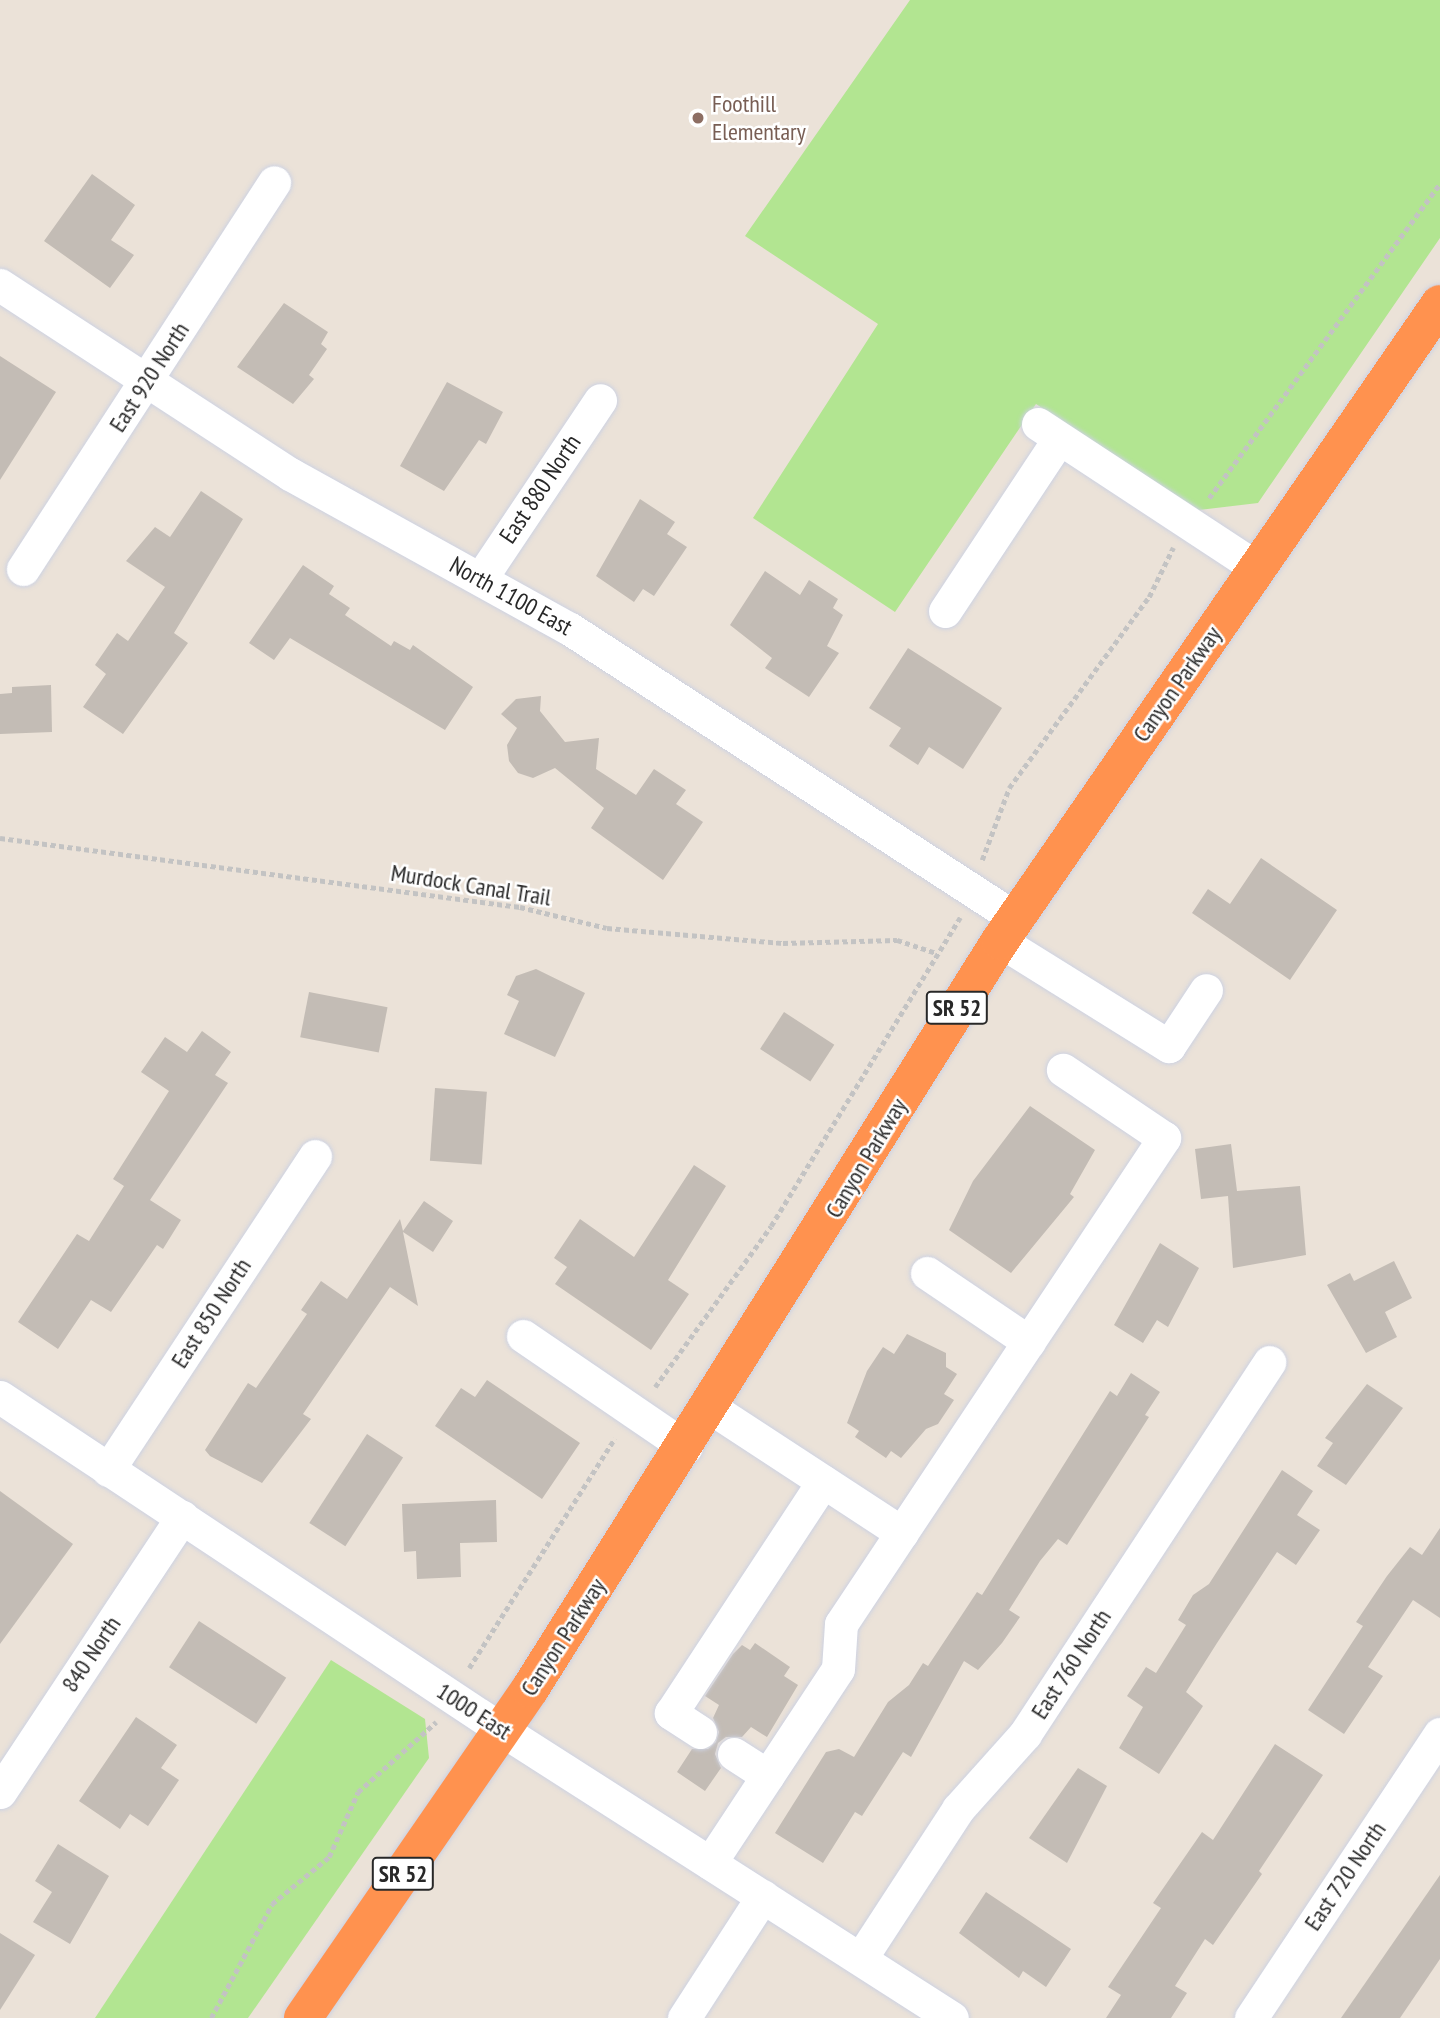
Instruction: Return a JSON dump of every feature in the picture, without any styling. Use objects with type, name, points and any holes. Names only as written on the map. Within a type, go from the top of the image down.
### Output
[{"type":"highway","name":"Canyon Parkway","points":[[303,2018],[502,1730],[686,1447],[1007,930],[1440,304]]},
{"type":"street","name":"East 920 North","points":[[23,569],[147,382],[274,182]]},
{"type":"street","name":"North 1100 East","points":[[0,285],[290,474],[481,578],[644,675],[1169,1046],[1206,990]]},
{"type":"street","name":"East 880 North","points":[[481,578],[600,400]]},
{"type":"street","points":[[945,611],[1049,432],[1257,568]]},
{"type":"street","points":[[710,1863],[838,1669],[841,1624],[1164,1138],[1063,1070]]},
{"type":"street","name":"East 850 North","points":[[108,1469],[314,1156]]},
{"type":"street","points":[[927,1273],[1029,1342]]},
{"type":"street","points":[[523,1336],[686,1447]]},
{"type":"street","name":"East 760 North","points":[[861,1958],[958,1810],[1025,1734],[1269,1362]]},
{"type":"street","name":"1000 East","points":[[0,1397],[502,1730],[952,2018]]},
{"type":"street","points":[[710,1408],[902,1533]]},
{"type":"street","points":[[700,1732],[671,1713],[823,1482]]},
{"type":"street","name":"840 North","points":[[0,1792],[182,1517]]},
{"type":"street","name":"East 720 North","points":[[1251,2018],[1440,1734]]},
{"type":"street","points":[[734,1754],[768,1776]]},
{"type":"street","points":[[684,2018],[763,1896]]},
{"type":"path","name":"Murdock Canal Trail","points":[[0,838],[520,907],[607,928],[783,943],[897,940],[936,953]]},
{"type":"path","points":[[471,1671],[468,1664],[634,1412],[771,1226],[936,953],[958,922]]},
{"type":"path","points":[[211,2018],[272,1904],[329,1857],[358,1792],[436,1722]]},
{"type":"green space","points":[[910,0],[1440,0],[1440,238],[1258,503],[1199,510],[1036,404],[895,612],[753,518],[878,324],[745,236]]},
{"type":"green space","points":[[331,1660],[425,1719],[429,1758],[248,2018],[95,2018]]},
{"type":"building","points":[[92,174],[135,205],[111,240],[134,255],[110,288],[44,241]]},
{"type":"building","points":[[284,303],[328,332],[321,344],[327,349],[309,375],[314,379],[293,404],[237,367]]},
{"type":"building","points":[[0,356],[56,392],[0,480]]},
{"type":"building","points":[[447,382],[503,412],[486,444],[479,440],[444,491],[400,466]]},
{"type":"building","points":[[201,491],[243,519],[174,633],[188,643],[123,734],[83,707],[106,674],[95,665],[117,633],[128,641],[165,587],[126,561],[155,527],[170,537]]},
{"type":"building","points":[[640,499],[675,522],[667,534],[687,547],[654,596],[643,589],[634,602],[596,576]]},
{"type":"building","points":[[303,565],[334,586],[329,594],[350,608],[345,615],[391,646],[394,641],[410,650],[413,645],[473,687],[445,730],[290,638],[274,660],[249,643]]},
{"type":"building","points":[[765,571],[800,595],[809,580],[838,599],[833,608],[843,615],[827,646],[839,653],[809,697],[765,668],[772,658],[730,625]]},
{"type":"building","points":[[908,648],[1002,708],[963,769],[929,747],[918,765],[889,746],[901,728],[869,708]]},
{"type":"building","points":[[51,685],[52,732],[0,734],[0,694],[12,693],[12,687]]},
{"type":"building","points":[[541,696],[540,711],[565,742],[599,738],[596,769],[636,795],[654,769],[686,790],[676,804],[703,822],[663,880],[591,828],[604,808],[555,768],[533,778],[518,773],[509,761],[507,745],[517,728],[501,714],[516,699]]},
{"type":"building","points":[[1261,858],[1337,910],[1290,980],[1192,913],[1208,889],[1230,904]]},
{"type":"building","points":[[536,969],[585,993],[555,1057],[504,1034],[519,1001],[507,995],[516,976]]},
{"type":"building","points":[[309,992],[388,1007],[379,1052],[300,1037]]},
{"type":"building","points":[[784,1012],[834,1045],[810,1082],[760,1049]]},
{"type":"building","points":[[202,1031],[231,1052],[215,1075],[228,1083],[150,1200],[181,1220],[163,1249],[157,1245],[111,1312],[91,1300],[58,1349],[18,1322],[77,1234],[89,1241],[124,1186],[113,1179],[169,1091],[141,1072],[165,1037],[187,1052]]},
{"type":"building","points":[[435,1088],[487,1092],[482,1164],[430,1161]]},
{"type":"building","points":[[1030,1106],[1095,1150],[1070,1194],[1074,1197],[1011,1273],[949,1230],[973,1181]]},
{"type":"building","points":[[1231,1144],[1237,1191],[1300,1186],[1306,1255],[1233,1268],[1228,1196],[1201,1199],[1195,1149]]},
{"type":"building","points":[[694,1165],[726,1186],[668,1280],[689,1294],[651,1350],[555,1284],[567,1267],[554,1258],[580,1219],[634,1257]]},
{"type":"building","points":[[424,1201],[453,1221],[433,1252],[403,1232],[418,1306],[390,1287],[303,1414],[311,1419],[262,1483],[210,1456],[205,1450],[248,1383],[256,1388],[307,1314],[301,1310],[321,1281],[347,1299],[400,1219],[403,1231]]},
{"type":"building","points":[[1160,1243],[1199,1268],[1168,1327],[1157,1320],[1143,1343],[1114,1325]]},
{"type":"building","points":[[1394,1261],[1412,1298],[1385,1312],[1397,1337],[1366,1353],[1327,1285],[1350,1273],[1354,1281]]},
{"type":"building","points":[[907,1334],[946,1353],[946,1367],[957,1374],[944,1394],[954,1400],[938,1424],[926,1429],[901,1458],[891,1451],[886,1458],[855,1437],[859,1431],[847,1423],[867,1371],[883,1347],[894,1354]]},
{"type":"building","points":[[1131,1373],[1160,1392],[1145,1415],[1149,1417],[1067,1545],[1058,1539],[1040,1561],[1009,1610],[1020,1617],[1002,1643],[978,1670],[964,1661],[911,1757],[903,1752],[862,1816],[855,1812],[823,1863],[775,1833],[826,1752],[839,1749],[854,1757],[888,1702],[909,1685],[923,1663],[928,1666],[977,1592],[982,1595],[1110,1391],[1117,1396]]},
{"type":"building","points":[[487,1380],[580,1443],[542,1499],[435,1426],[461,1388],[475,1397]]},
{"type":"building","points":[[1367,1384],[1403,1408],[1346,1485],[1317,1466],[1333,1443],[1325,1438]]},
{"type":"building","points":[[367,1434],[403,1457],[345,1546],[309,1523]]},
{"type":"building","points":[[1282,1470],[1313,1491],[1297,1515],[1320,1530],[1296,1565],[1277,1552],[1186,1692],[1203,1706],[1159,1774],[1119,1748],[1143,1707],[1127,1696],[1146,1667],[1156,1673],[1186,1625],[1178,1620],[1193,1595],[1209,1584]]},
{"type":"building","points":[[0,1491],[73,1544],[0,1644]]},
{"type":"building","points":[[496,1500],[497,1542],[460,1543],[461,1577],[417,1579],[416,1551],[404,1552],[402,1504]]},
{"type":"building","points":[[1440,1528],[1440,1618],[1413,1600],[1368,1667],[1383,1676],[1344,1734],[1308,1710],[1363,1626],[1356,1622],[1387,1576],[1410,1547],[1422,1555]]},
{"type":"building","points":[[199,1621],[286,1678],[256,1724],[169,1667]]},
{"type":"building","points":[[755,1643],[790,1667],[784,1676],[798,1685],[767,1737],[751,1727],[742,1737],[726,1737],[718,1743],[715,1754],[721,1768],[705,1791],[677,1772],[692,1749],[708,1749],[716,1742],[719,1732],[713,1718],[719,1705],[705,1696],[733,1654],[742,1645],[750,1650]]},
{"type":"building","points":[[136,1717],[177,1745],[161,1768],[179,1780],[148,1826],[130,1814],[120,1829],[79,1801]]},
{"type":"building","points":[[1275,1744],[1323,1775],[1259,1871],[1262,1874],[1213,1945],[1205,1939],[1175,1986],[1187,1993],[1171,2018],[1106,2018],[1121,1995],[1108,1987],[1161,1908],[1153,1903],[1202,1832],[1213,1840]]},
{"type":"building","points":[[1078,1768],[1107,1786],[1067,1863],[1029,1838]]},
{"type":"building","points":[[58,1844],[109,1876],[70,1944],[33,1922],[52,1892],[35,1881]]},
{"type":"building","points":[[1440,1875],[1440,1959],[1400,2018],[1341,2018]]},
{"type":"building","points":[[986,1892],[1071,1949],[1046,1987],[1023,1971],[1019,1978],[959,1933]]},
{"type":"building","points":[[0,1933],[35,1955],[0,2010]]},
{"type":"place","name":"Foothill Elementary","points":[[698,118]]}]
